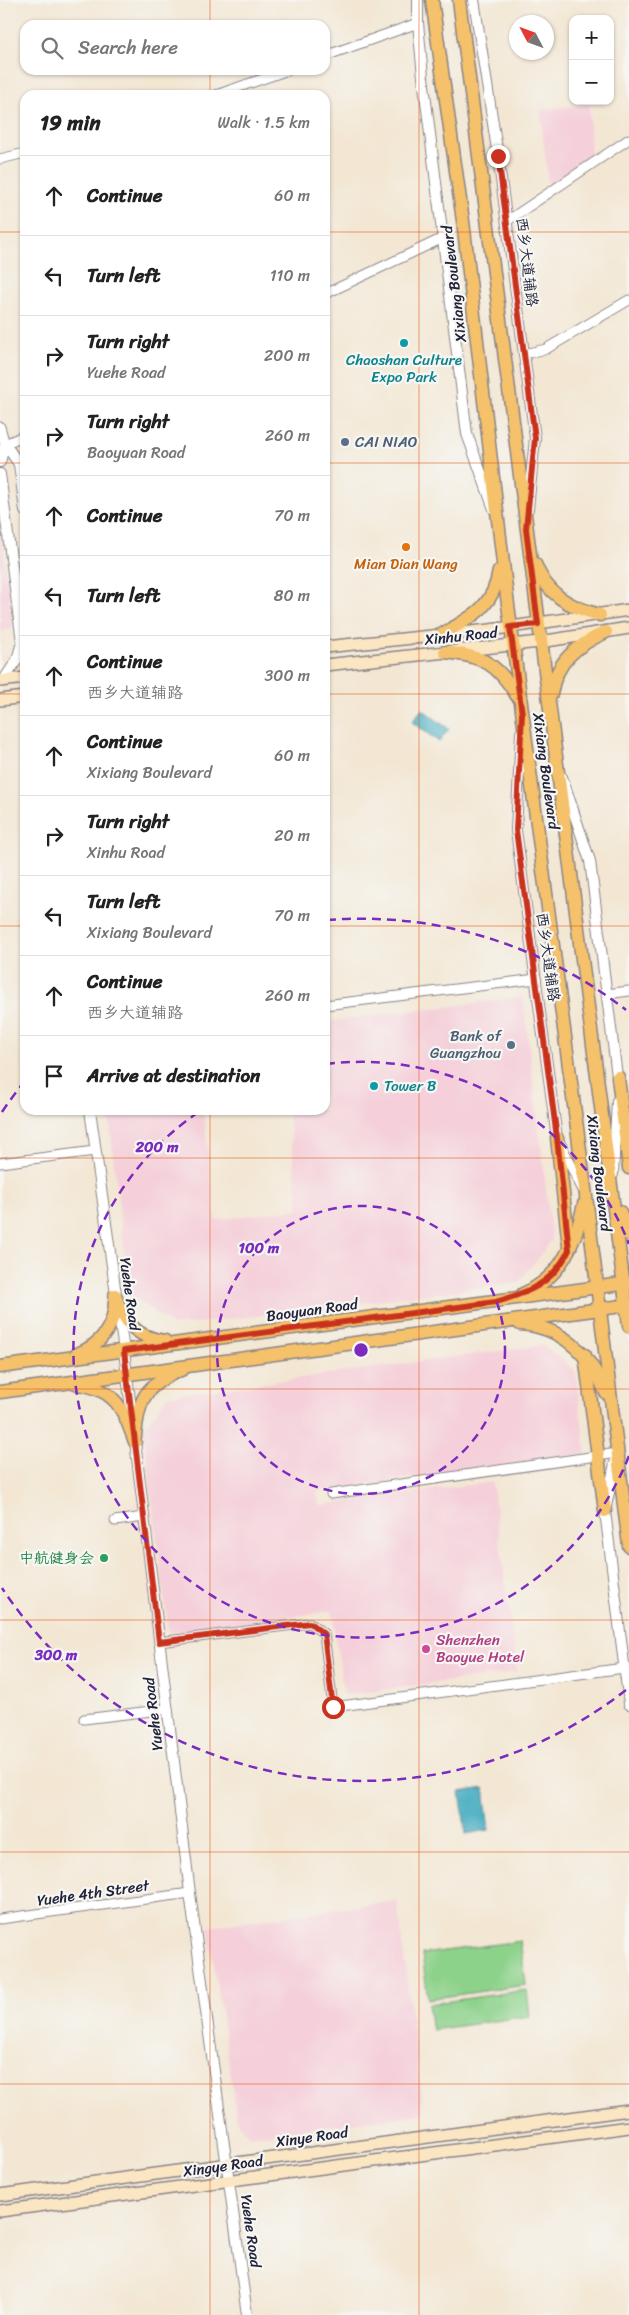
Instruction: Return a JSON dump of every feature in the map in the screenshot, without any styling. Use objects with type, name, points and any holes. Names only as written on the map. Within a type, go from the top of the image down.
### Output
[{"type":"main road","name":"Xixiang Boulevard","points":[[432,0],[463,221],[510,627],[586,1196],[629,1546]]},
{"type":"main road","name":"Xixiang Boulevard","points":[[459,0],[540,642],[626,1284],[629,1326]]},
{"type":"main road","points":[[528,548],[539,575],[553,593],[573,606],[600,615]]},
{"type":"main road","points":[[441,635],[474,616],[487,604],[497,588],[502,556]]},
{"type":"main road","name":"Xinhu Road","points":[[330,646],[538,624],[629,610]]},
{"type":"main road","name":"Xinhu Road","points":[[330,664],[540,642],[629,628]]},
{"type":"main road","points":[[549,709],[554,679],[565,660],[580,645],[606,632]]},
{"type":"main road","points":[[445,652],[475,657],[493,666],[501,672],[521,708]]},
{"type":"main road","points":[[1,681],[20,679]]},
{"type":"main road","points":[[0,700],[20,698]]},
{"type":"main road","points":[[618,1077],[629,1168]]},
{"type":"main road","points":[[557,1138],[569,1250]]},
{"type":"main road","points":[[613,1190],[629,1235]]},
{"type":"main road","points":[[496,1302],[524,1294],[537,1287],[562,1264],[569,1250],[586,1196]]},
{"type":"main road","name":"Baoyuan Road","points":[[0,1368],[626,1284]]},
{"type":"main road","points":[[115,1295],[125,1321],[150,1340],[202,1341]]},
{"type":"main road","points":[[61,1359],[81,1352],[102,1338],[112,1320],[115,1295]]},
{"type":"main road","points":[[0,1392],[198,1363],[628,1305]]},
{"type":"main road","points":[[500,1322],[529,1324],[563,1336],[585,1355],[602,1383],[611,1405]]},
{"type":"main road","points":[[585,1355],[605,1511]]},
{"type":"main road","points":[[135,1442],[139,1405],[145,1395],[162,1379],[198,1363]]},
{"type":"main road","points":[[53,1384],[92,1386],[112,1396],[126,1418],[135,1442]]},
{"type":"main road","name":"Xinye Road","points":[[0,2195],[629,2110]]},
{"type":"main road","name":"Xingye Road","points":[[0,2211],[629,2127]]},
{"type":"street","points":[[418,0],[418,23],[467,434],[498,522]]},
{"type":"street","name":"西乡大道辅路","points":[[474,0],[507,221],[535,438],[526,529]]},
{"type":"street","points":[[330,54],[418,23]]},
{"type":"street","points":[[230,90],[274,75]]},
{"type":"street","points":[[507,221],[629,139]]},
{"type":"street","points":[[0,159],[20,154]]},
{"type":"street","points":[[330,292],[443,238]]},
{"type":"street","points":[[524,354],[546,349],[629,300]]},
{"type":"street","points":[[0,427],[5,444],[19,464],[20,472]]},
{"type":"street","points":[[5,444],[20,437]]},
{"type":"street","points":[[0,462],[5,444]]},
{"type":"street","points":[[0,474],[20,627]]},
{"type":"street","points":[[1,681],[17,660],[20,649]]},
{"type":"street","name":"西乡大道辅路","points":[[521,708],[516,830],[557,1138],[586,1196]]},
{"type":"street","points":[[555,754],[590,861],[618,1077],[613,1190]]},
{"type":"street","points":[[330,1004],[536,979]]},
{"type":"street","points":[[607,994],[629,992]]},
{"type":"street","name":"Yuehe Road","points":[[91,1115],[124,1351],[190,1893],[247,2315]]},
{"type":"street","points":[[0,1163],[95,1151]]},
{"type":"street","points":[[331,1494],[618,1453],[605,1511],[629,1704]]},
{"type":"street","points":[[115,1521],[144,1517]]},
{"type":"street","points":[[159,1642],[310,1623],[324,1634],[333,1707],[624,1668]]},
{"type":"street","points":[[84,1718],[168,1709]]},
{"type":"street","name":"Yuehe 4th Street","points":[[0,1919],[190,1893]]},
{"type":"shaded area","points":[[589,105],[591,157],[549,189],[540,110]]},
{"type":"shaded area","points":[[0,522],[13,629],[0,631]]},
{"type":"shaded area","points":[[523,997],[552,1240],[518,1283],[173,1326],[129,1293],[109,1115],[204,1115],[216,1220],[299,1209],[289,1115],[330,1115],[330,1021]]},
{"type":"shaded area","points":[[543,1345],[575,1370],[586,1454],[317,1491],[319,1505],[492,1482],[517,1672],[344,1695],[332,1611],[169,1633],[143,1429],[168,1396]]},
{"type":"shaded area","points":[[397,1901],[424,2114],[249,2136],[238,2124],[208,1927]]},
{"type":"green space","points":[[520,1941],[526,1985],[428,1999],[422,1954]]},
{"type":"green space","points":[[527,1990],[530,2016],[432,2030],[428,2004]]},
{"type":"water","points":[[422,709],[449,729],[439,742],[412,722]]},
{"type":"water","points":[[484,1788],[489,1830],[466,1834],[460,1792]]},
{"type":"place","name":"Chaoshan Culture Expo Park","points":[[404,343]]},
{"type":"place","name":"CAI NIAO","points":[[345,442]]},
{"type":"place","name":"Mian Dian Wang","points":[[406,547]]},
{"type":"place","name":"Bank of Guangzhou","points":[[511,1045]]},
{"type":"place","name":"Tower B","points":[[374,1086]]},
{"type":"place","name":"中航健身会","points":[[104,1558]]},
{"type":"place","name":"Shenzhen Baoyue Hotel","points":[[426,1649]]},
{"type":"route","points":[[333,1707],[324,1634],[310,1623],[159,1642],[124,1351],[496,1302],[524,1294],[537,1287],[562,1264],[569,1250],[557,1138],[516,830],[522,714],[510,627],[538,624],[526,529],[535,438],[498,156]]}]
